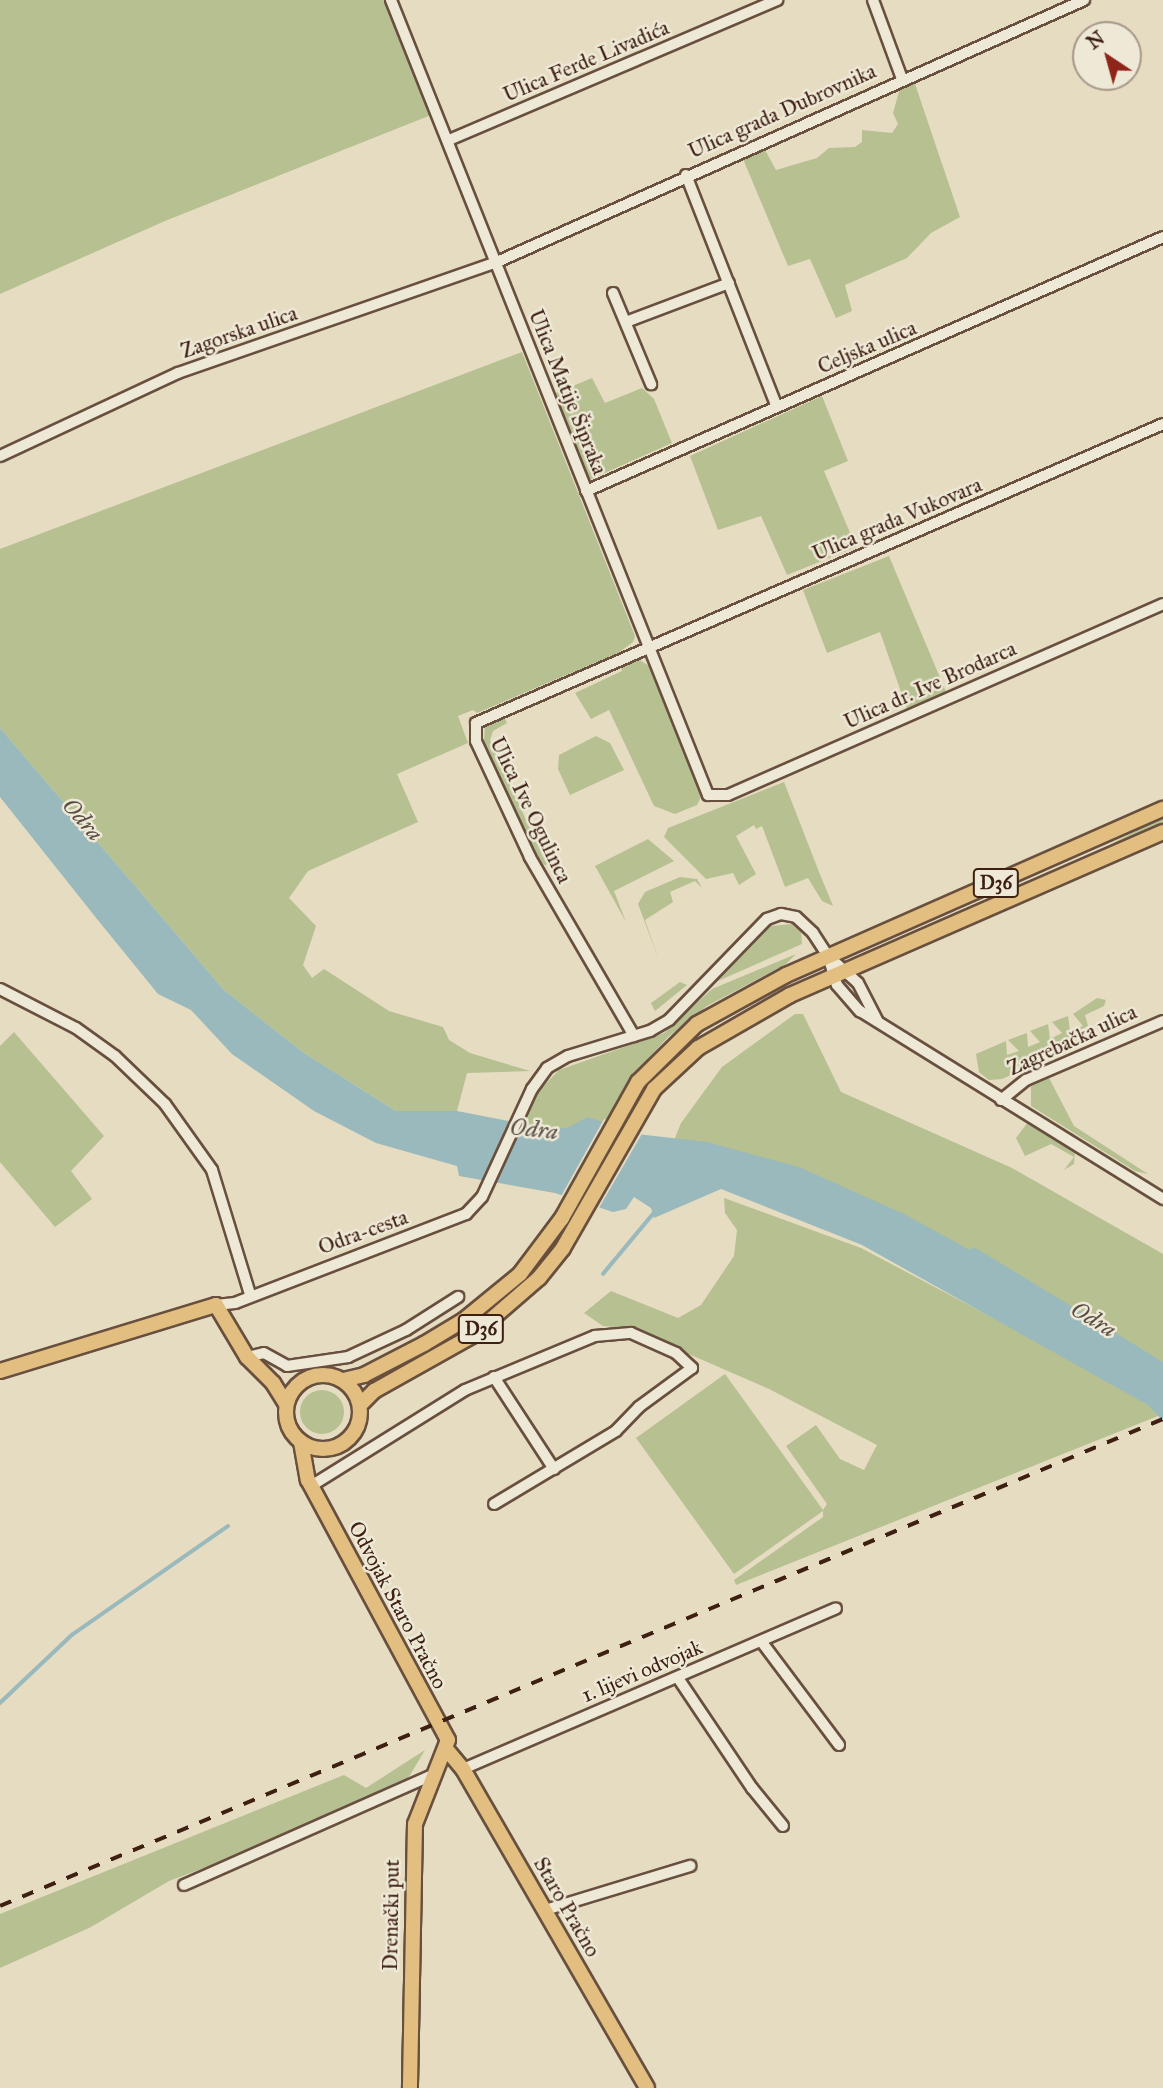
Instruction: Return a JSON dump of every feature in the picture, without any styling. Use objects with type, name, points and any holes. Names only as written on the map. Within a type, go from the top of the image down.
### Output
[{"type":"main road","name":"D36","points":[[262,1371],[287,1379],[330,1375],[343,1380],[365,1375],[464,1320],[520,1274],[562,1218],[626,1100],[657,1060],[697,1024],[738,999],[828,956],[1163,809]]},
{"type":"main road","name":"D36","points":[[360,1405],[374,1391],[434,1359],[510,1307],[563,1248],[644,1106],[668,1074],[719,1034],[832,976],[1163,832]]},
{"type":"main road","points":[[216,1305],[247,1357],[262,1371],[286,1404]]},
{"type":"main road","name":"Odra-cesta","points":[[0,1371],[216,1305]]},
{"type":"main road","points":[[308,1377],[292,1391],[286,1404],[287,1422],[301,1442],[326,1449]]},
{"type":"main road","points":[[310,1483],[315,1459],[326,1449],[342,1444],[355,1431],[360,1405],[343,1380]]},
{"type":"main road","name":"Odvojak Staro Pračno","points":[[301,1442],[310,1483],[446,1737],[447,1750]]},
{"type":"main road","name":"Staro Pračno","points":[[447,1750],[463,1769],[647,2088]]},
{"type":"main road","name":"Drenački put","points":[[410,2088],[414,1836],[422,1798],[447,1750]]},
{"type":"street","name":"Ulica Matije Šipraka","points":[[391,0],[449,139],[703,789],[711,796]]},
{"type":"street","name":"Ulica Ferde Livadića","points":[[449,139],[778,0]]},
{"type":"street","points":[[873,0],[902,79]]},
{"type":"street","name":"Ulica grada Dubrovnika","points":[[497,262],[686,175],[1084,0]]},
{"type":"street","points":[[686,175],[776,407]]},
{"type":"street","name":"Celjska ulica","points":[[586,491],[1163,237]]},
{"type":"street","name":"Zagorska ulica","points":[[0,456],[178,373],[497,262]]},
{"type":"street","points":[[626,322],[729,283]]},
{"type":"street","points":[[613,293],[651,384]]},
{"type":"street","name":"Ulica grada Vukovara","points":[[646,647],[1163,424]]},
{"type":"street","name":"Ulica dr. Ive Brodarca","points":[[711,796],[722,797],[1163,604]]},
{"type":"street","name":"Ulica Ive Ogulinca","points":[[634,1035],[530,857],[474,731],[476,723],[492,712],[646,647]]},
{"type":"street","name":"Zagrebačka ulica","points":[[482,1197],[532,1089],[556,1062],[659,1026],[683,1010],[772,916],[796,916],[828,956],[847,970],[861,987],[877,1020]]},
{"type":"street","name":"Zagrebačka ulica","points":[[828,956],[832,976],[852,1005],[1163,1199]]},
{"type":"street","points":[[0,989],[36,1006],[115,1056],[193,1139],[220,1188],[250,1294]]},
{"type":"street","name":"Zagrebačka ulica","points":[[1001,1100],[1026,1080],[1163,1021]]},
{"type":"street","name":"Odra-cesta","points":[[216,1305],[232,1296],[250,1294],[441,1226],[466,1214],[482,1197]]},
{"type":"street","points":[[247,1357],[264,1353],[287,1366],[348,1357],[406,1330],[458,1297]]},
{"type":"street","points":[[310,1483],[419,1415],[494,1377],[612,1331],[631,1334],[676,1353],[692,1368],[639,1407],[617,1431],[494,1504]]},
{"type":"street","points":[[494,1377],[554,1469]]},
{"type":"street","name":"1. lijevi odvojak","points":[[463,1769],[836,1608]]},
{"type":"street","points":[[761,1641],[839,1745]]},
{"type":"street","points":[[678,1678],[752,1788],[783,1826]]},
{"type":"street","points":[[184,1885],[435,1774]]},
{"type":"street","points":[[545,1910],[690,1866]]},
{"type":"green space","points":[[0,0],[387,0],[431,115],[165,221],[0,294]]},
{"type":"green space","points":[[914,81],[960,217],[931,233],[907,258],[845,285],[852,311],[836,318],[810,259],[788,266],[743,159],[764,148],[776,170],[817,158],[829,148],[855,147],[862,142],[862,130],[892,133],[898,124],[893,113],[900,88]]},
{"type":"green space","points":[[522,352],[635,636],[633,642],[618,653],[477,713],[473,710],[458,716],[468,743],[397,774],[418,822],[308,871],[289,898],[316,926],[303,965],[312,978],[324,969],[389,1011],[443,1027],[449,1040],[470,1053],[530,1071],[467,1073],[457,1111],[396,1111],[304,1053],[224,990],[0,728],[0,549]]},
{"type":"green space","points":[[592,378],[605,403],[642,388],[654,399],[672,443],[589,480],[584,477],[551,395]]},
{"type":"green space","points":[[822,396],[848,461],[824,471],[856,547],[787,575],[761,516],[718,530],[690,456]]},
{"type":"green space","points":[[889,556],[946,692],[907,709],[880,632],[827,653],[803,590]]},
{"type":"green space","points":[[635,657],[649,666],[701,797],[697,805],[675,814],[654,806],[609,710],[591,719],[575,693],[622,671],[620,664]]},
{"type":"green space","points":[[503,714],[507,723],[493,731],[490,740],[532,833],[553,864],[544,865],[532,848],[484,741],[485,723]]},
{"type":"green space","points":[[596,736],[610,743],[624,770],[570,795],[558,769],[559,755]]},
{"type":"green space","points":[[784,782],[833,906],[822,901],[808,878],[785,887],[762,826],[756,829],[754,825],[736,836],[756,874],[739,885],[733,873],[706,879],[664,837],[668,828]]},
{"type":"green space","points":[[1163,817],[1163,825],[1118,845],[1113,843]]},
{"type":"green space","points":[[648,839],[674,861],[614,891],[626,922],[595,866]]},
{"type":"green space","points":[[680,877],[697,879],[702,888],[695,881],[670,892],[673,902],[645,920],[659,960],[638,904],[645,892]]},
{"type":"green space","points":[[792,924],[801,932],[802,944],[718,981],[771,926]]},
{"type":"green space","points":[[796,954],[786,964],[707,1006],[668,1037],[634,1074],[590,1146],[517,1136],[536,1094],[559,1070],[664,1033],[712,989]]},
{"type":"green space","points":[[680,982],[687,985],[655,1011],[651,1003]]},
{"type":"green space","points":[[1097,998],[1106,1000],[1104,1006],[1085,1015],[1088,1026],[1080,1030],[1082,1036],[1095,1033],[1090,1041],[1060,1053],[1051,1050],[1036,1054],[1033,1065],[1002,1079],[989,1080],[979,1072],[976,1054],[1006,1041],[1007,1055],[1019,1051],[1008,1040],[1027,1033],[1028,1047],[1040,1042],[1030,1031],[1048,1024],[1050,1039],[1062,1033],[1052,1022],[1068,1016],[1070,1031],[1083,1026],[1073,1014]]},
{"type":"green space","points":[[795,1014],[803,1014],[841,1092],[1012,1168],[1163,1254],[1163,1368],[671,1148],[681,1123],[722,1067]]},
{"type":"green space","points":[[14,1032],[104,1136],[71,1171],[92,1199],[55,1227],[0,1162],[0,1046]]},
{"type":"green space","points":[[1049,1078],[1074,1126],[1148,1174],[1135,1171],[1031,1106],[1031,1086]]},
{"type":"green space","points":[[1028,1122],[1075,1151],[1074,1164],[1064,1170],[1074,1157],[1051,1144],[1025,1156],[1016,1138]]},
{"type":"green space","points":[[724,1198],[861,1248],[1145,1398],[1163,1414],[736,1585],[734,1580],[823,1517],[823,1511],[734,1574],[636,1438],[725,1374],[823,1510],[827,1504],[786,1446],[816,1425],[840,1459],[864,1470],[877,1445],[769,1389],[629,1328],[603,1326],[584,1313],[611,1291],[678,1318],[701,1305],[734,1256],[737,1230],[725,1213]]},
{"type":"green space","points":[[322,1390],[337,1397],[344,1412],[337,1427],[322,1434],[307,1427],[300,1412],[307,1397]]},
{"type":"green space","points":[[425,1750],[407,1780],[254,1849],[169,1881],[91,1927],[0,1968],[0,1914],[344,1775],[366,1788]]},
{"type":"water","name":"Odra","points":[[0,728],[224,990],[304,1053],[396,1111],[457,1111],[544,1128],[567,1128],[588,1117],[637,1134],[707,1142],[799,1167],[904,1214],[970,1250],[974,1247],[1163,1362],[1163,1421],[1148,1405],[862,1245],[721,1189],[654,1218],[651,1208],[634,1197],[626,1209],[613,1212],[555,1193],[459,1176],[457,1166],[376,1143],[314,1111],[232,1054],[191,1010],[158,994],[0,797]]},
{"type":"pier","points":[[604,1119],[643,1132],[599,1208],[560,1198]]},
{"type":"waterway","points":[[603,1274],[653,1214]]},
{"type":"waterway","points":[[0,1703],[72,1635],[228,1526]]},
{"type":"railway","points":[[0,1906],[1163,1419]]}]
